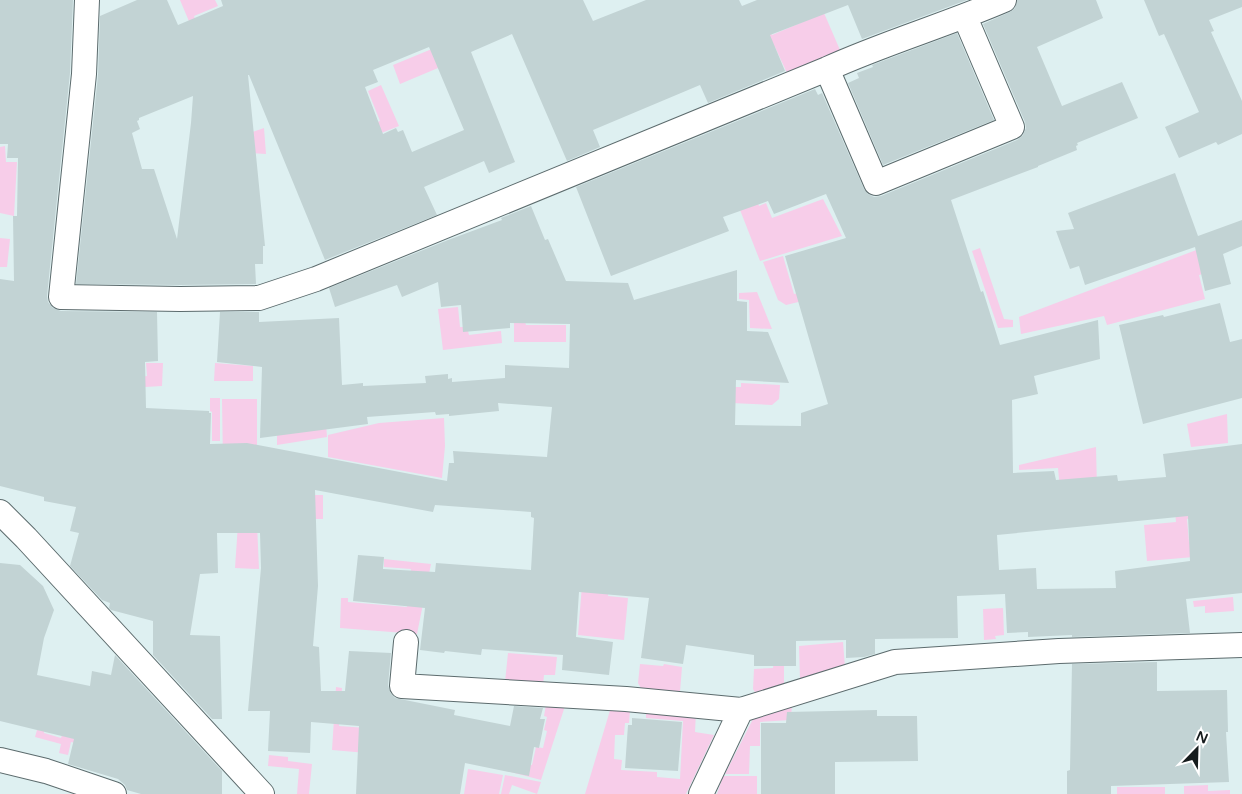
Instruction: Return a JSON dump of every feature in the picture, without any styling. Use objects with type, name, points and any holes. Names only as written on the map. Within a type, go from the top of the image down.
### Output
[{"type":"street","points":[[87,0],[84,74],[61,297],[180,299],[259,298],[316,279],[858,55],[1004,0]]},
{"type":"street","points":[[827,69],[876,183],[1012,127],[965,16]]},
{"type":"street","points":[[0,512],[262,794]]},
{"type":"street","points":[[406,642],[402,686],[626,699],[742,710],[895,662],[1059,651],[1242,645]]},
{"type":"street","points":[[701,794],[742,710]]},
{"type":"street","points":[[0,760],[46,771],[114,794]]},
{"type":"shaded area","points":[[180,0],[215,0],[218,6],[194,16],[202,36],[196,38]]},
{"type":"shaded area","points":[[824,13],[840,50],[787,73],[775,47],[766,51],[765,20],[772,35]]},
{"type":"shaded area","points":[[461,37],[469,55],[400,84],[393,65]]},
{"type":"shaded area","points":[[381,85],[399,126],[331,153],[333,140],[380,121],[368,91]]},
{"type":"shaded area","points":[[264,128],[266,154],[234,152],[247,134]]},
{"type":"shaded area","points":[[5,146],[6,162],[17,162],[14,216],[0,213],[0,147]]},
{"type":"shaded area","points":[[733,192],[758,203],[759,206],[766,203],[772,218],[823,199],[842,236],[760,261]]},
{"type":"shaded area","points":[[0,238],[10,239],[7,267],[0,267]]},
{"type":"shaded area","points":[[980,248],[1004,319],[1013,320],[1013,327],[998,328],[972,251]]},
{"type":"shaded area","points":[[1199,249],[1214,271],[1199,275],[1205,299],[1107,325],[1104,316],[1021,334],[1019,317]]},
{"type":"shaded area","points":[[783,256],[794,294],[828,286],[831,294],[786,305],[778,300],[763,262]]},
{"type":"shaded area","points":[[757,292],[772,329],[750,328],[749,300],[739,299],[739,293]]},
{"type":"shaded area","points":[[458,307],[460,327],[467,327],[469,335],[501,331],[502,343],[443,350],[438,309]]},
{"type":"shaded area","points":[[514,321],[525,322],[526,325],[566,325],[566,342],[514,342]]},
{"type":"shaded area","points":[[146,363],[163,363],[162,386],[129,388],[128,378],[147,376]]},
{"type":"shaded area","points":[[215,363],[253,366],[253,381],[214,381]]},
{"type":"shaded area","points":[[741,383],[780,385],[779,399],[772,405],[731,403],[731,387],[741,387]]},
{"type":"shaded area","points":[[277,388],[326,424],[327,437],[277,445]]},
{"type":"shaded area","points":[[210,398],[220,398],[220,441],[212,441]]},
{"type":"shaded area","points":[[222,399],[257,399],[257,453],[223,464]]},
{"type":"shaded area","points":[[1227,414],[1228,443],[1191,447],[1187,424]]},
{"type":"shaded area","points":[[444,418],[445,446],[442,478],[328,457],[328,435],[379,423]]},
{"type":"shaded area","points":[[1096,447],[1097,489],[1060,490],[1058,468],[1019,470],[1019,465]]},
{"type":"shaded area","points":[[296,495],[323,495],[323,519],[307,519]]},
{"type":"shaded area","points":[[1174,498],[1235,514],[1187,519],[1189,542],[1241,553],[1147,561],[1144,525],[1176,522]]},
{"type":"shaded area","points":[[238,524],[257,524],[259,569],[235,568]]},
{"type":"shaded area","points":[[384,559],[431,564],[417,634],[340,628],[341,598],[348,598],[348,602],[407,607],[411,569],[384,567]]},
{"type":"shaded area","points":[[582,585],[609,587],[608,596],[628,598],[624,640],[578,635]]},
{"type":"shaded area","points":[[1233,597],[1234,611],[1205,613],[1205,606],[1194,607],[1193,601]]},
{"type":"shaded area","points":[[1003,608],[1004,635],[995,636],[996,639],[984,640],[983,609]]},
{"type":"shaded area","points":[[843,642],[845,667],[800,680],[799,646]]},
{"type":"shaded area","points":[[508,653],[557,657],[555,675],[544,675],[543,685],[505,682]]},
{"type":"shaded area","points":[[774,661],[784,662],[784,689],[756,694],[753,689],[754,669],[773,668]]},
{"type":"shaded area","points":[[640,664],[663,666],[664,664],[682,667],[680,692],[642,690],[638,683]]},
{"type":"shaded area","points":[[336,687],[342,688],[339,726],[366,728],[390,755],[332,750]]},
{"type":"shaded area","points":[[792,703],[791,720],[760,722],[760,746],[750,746],[749,774],[725,774],[754,717]]},
{"type":"shaded area","points":[[546,705],[565,706],[541,780],[507,771],[508,762],[532,765],[536,747],[543,748],[547,731],[544,730],[547,717],[544,716]]},
{"type":"shaded area","points":[[611,707],[696,712],[695,732],[714,735],[686,794],[585,794]],"holes":[[[630,710],[646,711],[646,718],[683,721],[680,779],[657,777],[657,772],[621,770],[622,760],[614,759],[615,735],[624,735],[625,723],[629,723]]]},
{"type":"shaded area","points":[[37,730],[61,738],[62,735],[75,739],[83,745],[71,742],[68,755],[59,753],[61,744],[35,737]]},
{"type":"shaded area","points":[[269,755],[288,757],[288,761],[312,764],[309,794],[297,794],[299,769],[268,766]]},
{"type":"shaded area","points":[[468,769],[503,775],[499,794],[464,794]]},
{"type":"shaded area","points":[[505,775],[541,782],[537,794],[512,785],[509,794],[501,794]]},
{"type":"shaded area","points":[[723,776],[757,776],[757,794],[717,794]]},
{"type":"shaded area","points":[[1208,785],[1208,791],[1230,790],[1230,794],[1184,794],[1184,786]]},
{"type":"shaded area","points":[[1117,787],[1165,787],[1165,794],[1117,794]]},
{"type":"building","points":[[0,0],[73,0],[70,73],[47,296],[48,302],[53,308],[61,311],[157,312],[158,361],[145,362],[146,408],[209,411],[211,413],[210,444],[247,443],[447,481],[449,463],[454,463],[453,451],[547,457],[552,407],[498,403],[499,411],[449,416],[449,414],[436,415],[435,412],[367,417],[368,424],[260,438],[262,367],[217,362],[220,312],[259,312],[259,322],[339,318],[342,385],[426,383],[425,376],[448,374],[448,379],[452,378],[452,382],[505,378],[505,365],[569,368],[570,324],[510,323],[510,328],[463,332],[461,305],[441,307],[438,282],[402,297],[397,285],[335,307],[329,288],[502,220],[501,218],[531,206],[545,240],[548,239],[566,281],[628,283],[634,300],[737,270],[737,301],[747,302],[747,331],[768,332],[789,383],[736,380],[735,425],[801,426],[801,413],[828,404],[785,256],[846,238],[826,194],[774,214],[768,201],[723,217],[729,231],[611,276],[576,187],[815,89],[818,95],[822,93],[864,189],[874,197],[881,196],[1017,140],[1023,135],[1026,128],[1025,122],[983,24],[1010,12],[1015,8],[1017,0],[1096,0],[1103,18],[1037,47],[1062,106],[1122,82],[1138,118],[1077,143],[1077,150],[951,200],[1000,345],[1098,320],[1100,359],[1034,376],[1038,394],[1012,400],[1013,473],[1054,471],[1056,480],[1117,475],[1118,481],[1166,477],[1163,454],[1242,444],[1242,593],[1186,599],[1190,633],[1072,637],[1072,635],[1028,637],[1028,632],[1007,633],[1005,594],[957,596],[958,638],[875,639],[875,654],[846,658],[846,640],[796,641],[796,666],[754,666],[754,655],[686,645],[683,664],[641,658],[649,598],[579,592],[576,637],[613,642],[609,675],[562,670],[563,655],[482,649],[481,655],[420,650],[425,608],[353,601],[358,555],[384,557],[383,569],[435,572],[436,563],[531,570],[534,518],[531,517],[531,512],[435,505],[433,512],[315,490],[318,586],[313,646],[319,647],[321,691],[345,691],[349,651],[391,653],[388,685],[390,692],[395,698],[455,710],[454,715],[510,726],[514,706],[543,708],[540,719],[545,719],[539,748],[534,747],[529,776],[465,763],[460,794],[356,794],[359,726],[311,722],[310,753],[268,751],[270,711],[248,711],[261,568],[260,533],[217,533],[218,573],[200,574],[190,635],[220,636],[222,719],[212,719],[153,655],[153,621],[111,610],[109,608],[110,603],[102,600],[70,566],[79,533],[70,531],[76,507],[44,501],[44,497],[0,486],[0,279],[14,281],[13,216],[17,216],[18,158],[7,158],[8,144],[0,144]],"holes":[[[1188,516],[1190,561],[1115,571],[1116,588],[1037,589],[1036,568],[999,570],[997,535]]]},
{"type":"building","points":[[137,0],[167,0],[178,25],[223,6],[221,0],[583,0],[593,21],[646,0],[739,0],[742,6],[757,0],[967,0],[862,39],[848,5],[770,35],[785,71],[708,103],[700,85],[593,130],[600,147],[567,161],[512,34],[471,52],[515,162],[489,173],[484,161],[424,187],[437,215],[325,260],[248,75],[265,246],[263,246],[263,264],[255,264],[256,284],[76,284],[98,75],[100,16]],"holes":[[[429,47],[464,130],[412,152],[403,130],[398,132],[396,128],[383,134],[365,87],[378,82],[373,70]],[[193,96],[191,123],[177,239],[154,169],[142,169],[132,133],[140,129],[137,121],[139,118]]]},
{"type":"building","points":[[1144,0],[1242,0],[1242,7],[1209,20],[1214,31],[1211,32],[1242,101],[1242,134],[1218,145],[1216,142],[1179,158],[1165,127],[1199,112],[1164,34],[1159,36]]},
{"type":"building","points":[[957,33],[994,120],[883,165],[848,83],[859,78],[857,73],[873,67],[872,65]]},
{"type":"building","points":[[1175,173],[1198,236],[1242,220],[1242,246],[1223,254],[1231,284],[1205,291],[1195,247],[1085,285],[1079,266],[1070,269],[1056,231],[1074,229],[1068,213]]},
{"type":"building","points":[[1220,303],[1230,342],[1242,339],[1242,398],[1143,424],[1119,325],[1163,315],[1164,317]]},
{"type":"building","points":[[0,563],[20,565],[43,586],[54,610],[44,638],[37,675],[90,686],[92,671],[111,675],[115,655],[222,771],[222,794],[141,794],[127,790],[125,785],[118,779],[68,764],[74,739],[0,721]]},
{"type":"building","points":[[1157,662],[1157,691],[1227,690],[1228,732],[1226,732],[1229,782],[1111,786],[1111,794],[1067,794],[1067,771],[1070,770],[1072,664]]},
{"type":"building","points":[[877,710],[877,716],[917,716],[918,761],[835,762],[835,794],[761,794],[761,723],[786,723],[787,712]]},
{"type":"building","points":[[632,718],[682,722],[678,771],[625,768],[628,725],[632,725]]}]
